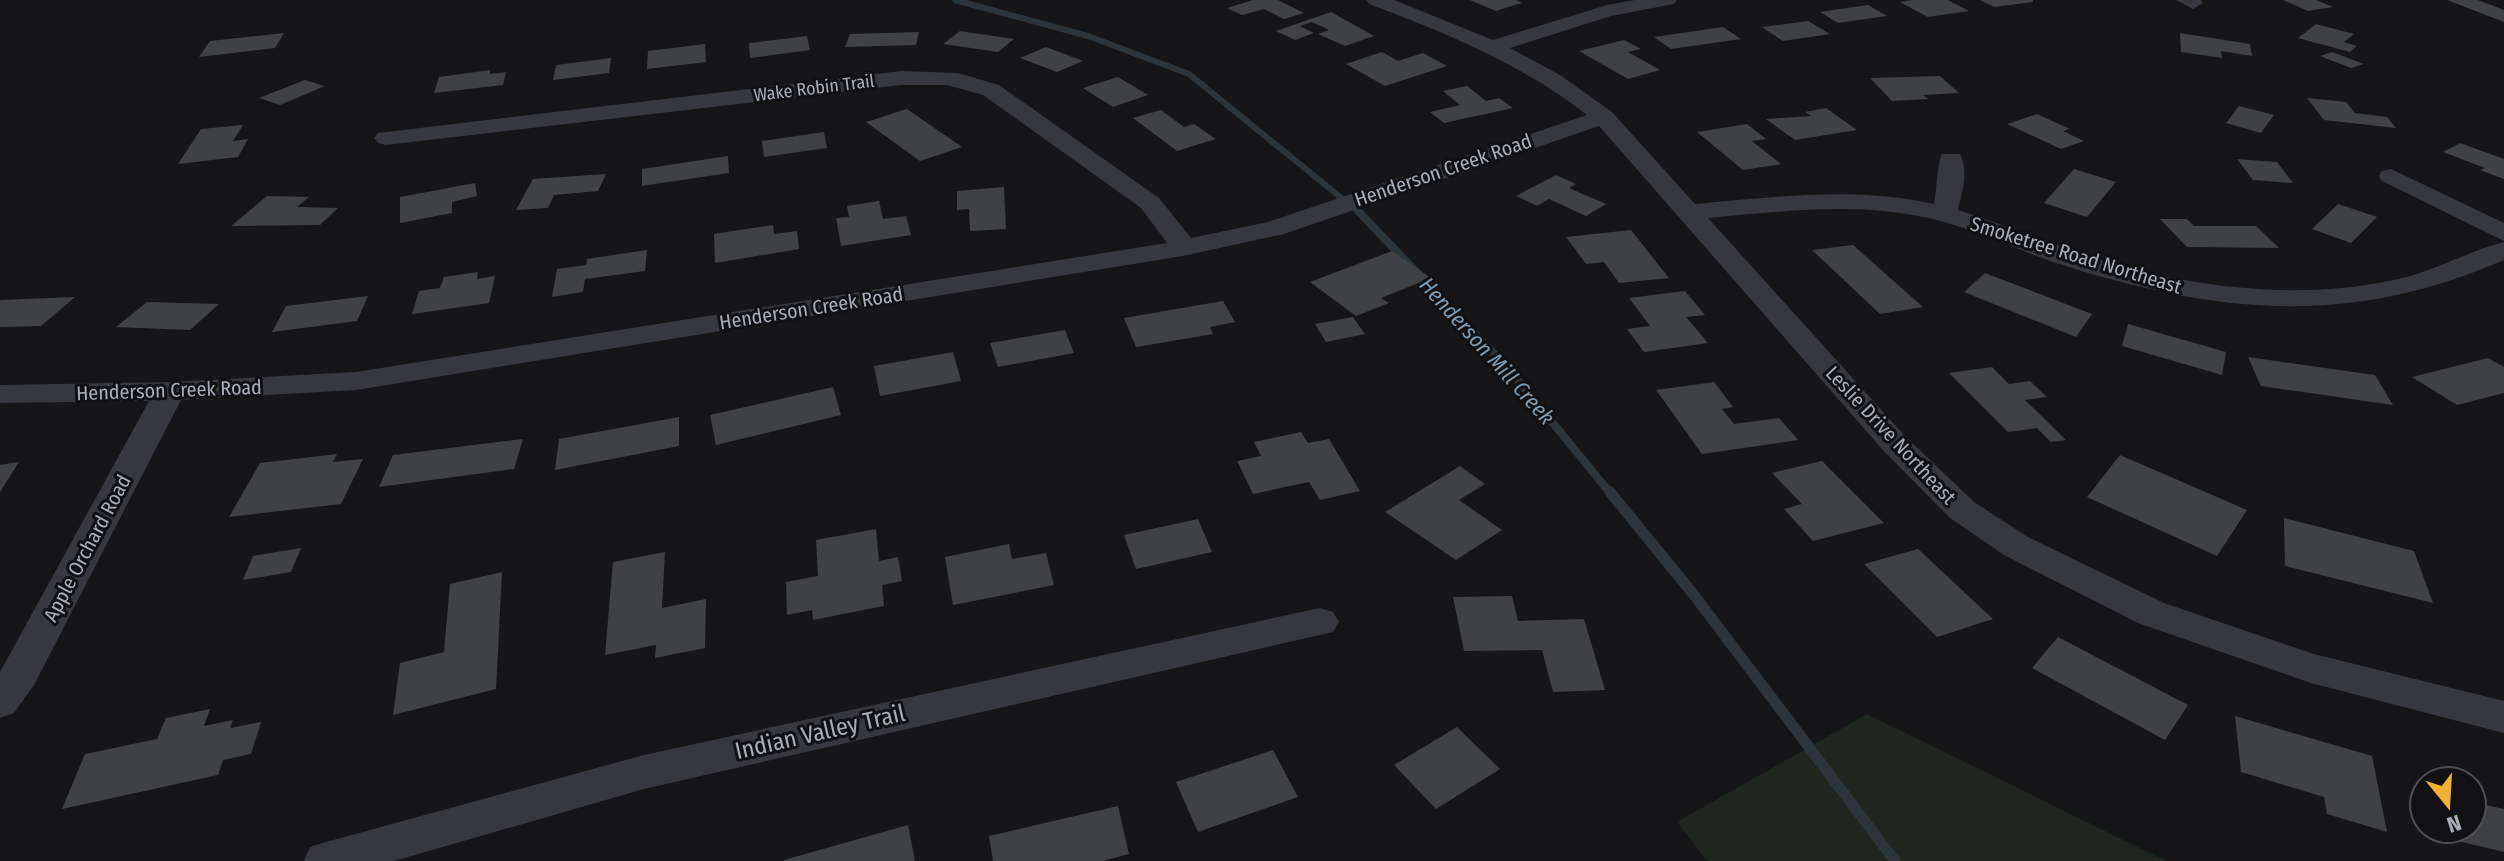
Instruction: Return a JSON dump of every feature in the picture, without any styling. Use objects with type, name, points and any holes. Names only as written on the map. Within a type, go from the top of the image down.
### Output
[{"type":"street","name":"Leslie Drive Northeast","points":[[1376,0],[1489,48],[1551,80],[1604,117],[1893,442],[1962,510],[2016,546],[2151,613],[2311,668],[2504,717]]},
{"type":"street","points":[[1489,48],[1607,11],[1667,0]]},
{"type":"street","name":"Wake Robin Trail","points":[[386,138],[901,78],[950,77],[991,90],[1150,203],[1176,234],[1183,248]]},
{"type":"street","name":"Henderson Creek Road","points":[[0,394],[170,391],[356,381],[1183,248],[1275,228],[1604,117]]},
{"type":"street","points":[[1944,214],[1952,180],[1951,159]]},
{"type":"street","points":[[2391,176],[2504,233]]},
{"type":"street","name":"Smoketree Road Northeast","points":[[1689,212],[1836,201],[1911,206],[2153,283],[2188,291],[2264,300],[2362,295],[2437,279],[2504,250]]},
{"type":"street","name":"Apple Orchard Road","points":[[0,702],[20,674],[170,391]]},
{"type":"street","name":"Indian Valley Trail","points":[[326,861],[644,772],[1320,622]]},
{"type":"shaded area","points":[[1867,714],[2166,861],[1707,861],[1677,822]]},
{"type":"building","points":[[1253,0],[1278,0],[1304,13],[1284,19],[1264,9],[1242,15],[1227,8]]},
{"type":"building","points":[[1470,0],[1516,0],[1522,3],[1496,11]]},
{"type":"building","points":[[1948,0],[1969,11],[1928,17],[1900,2]]},
{"type":"building","points":[[1980,0],[2033,0],[2033,2],[1994,7]]},
{"type":"building","points":[[2283,0],[2316,0],[2333,7],[2308,11]]},
{"type":"building","points":[[2447,0],[2478,0],[2504,10],[2504,22]]},
{"type":"building","points":[[1868,5],[1887,16],[1838,23],[1820,12]]},
{"type":"building","points":[[1331,12],[1374,36],[1345,46],[1318,34],[1329,30],[1312,22],[1300,26],[1314,33],[1295,40],[1276,31]]},
{"type":"building","points":[[1808,21],[1830,34],[1783,41],[1762,27]]},
{"type":"building","points":[[2316,24],[2354,34],[2344,42],[2357,46],[2350,52],[2298,38]]},
{"type":"building","points":[[1723,27],[1741,39],[1671,49],[1654,37]]},
{"type":"building","points":[[960,31],[1014,39],[998,52],[943,44]]},
{"type":"building","points":[[919,32],[916,45],[845,47],[850,34]]},
{"type":"building","points":[[284,33],[275,48],[199,57],[210,41]]},
{"type":"building","points":[[2180,33],[2250,44],[2252,56],[2221,51],[2222,58],[2181,52]]},
{"type":"building","points":[[807,36],[810,50],[750,58],[749,43]]},
{"type":"building","points":[[1624,40],[1641,49],[1628,52],[1660,70],[1628,79],[1579,51]]},
{"type":"building","points":[[705,44],[706,62],[647,69],[648,51]]},
{"type":"building","points":[[1046,47],[1083,61],[1057,72],[1020,58]]},
{"type":"building","points":[[1382,52],[1398,61],[1423,53],[1447,66],[1385,86],[1346,64]]},
{"type":"building","points":[[2332,52],[2364,64],[2351,68],[2320,56]]},
{"type":"building","points":[[611,58],[609,73],[553,80],[556,65]]},
{"type":"building","points":[[490,70],[490,74],[506,72],[503,85],[434,93],[439,77]]},
{"type":"building","points":[[1940,76],[1959,93],[1892,101],[1870,78]]},
{"type":"building","points":[[1118,77],[1148,95],[1113,107],[1083,88]]},
{"type":"building","points":[[305,80],[325,86],[280,105],[259,98]]},
{"type":"building","points":[[1467,86],[1486,101],[1499,98],[1513,108],[1444,123],[1430,112],[1460,105],[1443,91]]},
{"type":"building","points":[[2307,98],[2346,102],[2355,113],[2387,117],[2396,128],[2324,120]]},
{"type":"building","points":[[2239,106],[2274,115],[2261,133],[2226,123]]},
{"type":"building","points":[[1826,108],[1857,130],[1795,140],[1766,119],[1811,116],[1805,112]]},
{"type":"building","points":[[907,109],[962,147],[920,161],[866,122]]},
{"type":"building","points":[[1161,110],[1184,127],[1194,124],[1216,139],[1177,151],[1133,118]]},
{"type":"building","points":[[2037,114],[2070,129],[2063,131],[2084,141],[2061,149],[2007,124]]},
{"type":"building","points":[[1747,124],[1766,139],[1752,141],[1781,164],[1743,170],[1697,132]]},
{"type":"building","points":[[243,125],[233,141],[248,139],[238,157],[178,164],[201,129]]},
{"type":"building","points":[[824,132],[827,148],[764,157],[762,141]]},
{"type":"building","points":[[2460,143],[2504,159],[2504,179],[2443,152]]},
{"type":"building","points":[[728,156],[729,173],[642,186],[642,169]]},
{"type":"building","points":[[2237,159],[2277,162],[2293,183],[2253,180]]},
{"type":"building","points":[[2074,169],[2116,182],[2087,217],[2044,203]]},
{"type":"building","points":[[606,174],[598,191],[554,195],[548,208],[516,210],[533,179]]},
{"type":"building","points":[[1556,175],[1576,184],[1569,188],[1606,204],[1586,216],[1549,199],[1537,206],[1516,196]]},
{"type":"building","points":[[475,183],[477,196],[452,202],[452,213],[400,223],[400,197]]},
{"type":"building","points":[[1004,187],[1006,229],[970,231],[969,209],[957,210],[957,191]]},
{"type":"building","points":[[267,196],[309,197],[297,207],[338,208],[320,225],[231,226]]},
{"type":"building","points":[[879,201],[883,219],[906,216],[911,235],[841,246],[836,218],[849,217],[847,206]]},
{"type":"building","points":[[2338,204],[2377,217],[2351,243],[2312,229]]},
{"type":"building","points":[[2160,219],[2187,219],[2194,226],[2256,226],[2279,248],[2187,247]]},
{"type":"building","points":[[773,225],[774,234],[797,231],[799,249],[715,263],[714,234]]},
{"type":"building","points":[[1631,230],[1669,278],[1619,283],[1604,262],[1586,264],[1566,237]]},
{"type":"building","points":[[1853,245],[1923,307],[1880,314],[1812,250]]},
{"type":"building","points":[[647,250],[645,271],[585,279],[583,292],[552,297],[557,269],[586,265],[587,259]]},
{"type":"building","points":[[1392,251],[1431,278],[1381,298],[1389,303],[1356,316],[1310,282]]},
{"type":"building","points":[[478,272],[477,279],[495,276],[489,303],[412,314],[419,291],[440,288],[444,277]]},
{"type":"building","points":[[1985,273],[2092,314],[2076,337],[1964,292]]},
{"type":"building","points":[[1685,291],[1705,315],[1686,317],[1708,343],[1644,352],[1627,329],[1650,326],[1629,298]]},
{"type":"building","points":[[368,296],[357,321],[272,332],[286,306]]},
{"type":"building","points":[[75,297],[41,326],[0,327],[0,300]]},
{"type":"building","points":[[1223,301],[1235,322],[1210,327],[1213,334],[1136,347],[1124,318]]},
{"type":"building","points":[[147,302],[219,304],[190,330],[116,327]]},
{"type":"building","points":[[1353,317],[1365,334],[1326,342],[1315,324]]},
{"type":"building","points":[[2128,324],[2226,352],[2222,375],[2122,346]]},
{"type":"building","points":[[1065,330],[1074,353],[998,367],[990,343]]},
{"type":"building","points":[[953,352],[961,381],[880,396],[874,366]]},
{"type":"building","points":[[2248,357],[2375,375],[2393,405],[2261,386]]},
{"type":"building","points":[[2488,358],[2504,367],[2504,393],[2457,405],[2412,377]]},
{"type":"building","points":[[1992,367],[2009,384],[2030,381],[2047,397],[2025,400],[2066,440],[2051,442],[2037,428],[2008,432],[1949,373]]},
{"type":"building","points":[[1714,382],[1733,407],[1722,409],[1734,424],[1779,418],[1798,440],[1702,454],[1656,390]]},
{"type":"building","points":[[833,387],[841,415],[716,445],[710,415]]},
{"type":"building","points":[[679,417],[679,446],[555,470],[559,439]]},
{"type":"building","points":[[1301,432],[1308,443],[1329,439],[1360,491],[1320,500],[1309,482],[1253,494],[1237,461],[1261,456],[1254,442]]},
{"type":"building","points":[[523,439],[514,469],[379,487],[393,455]]},
{"type":"building","points":[[337,454],[333,462],[363,459],[341,504],[229,517],[260,463]]},
{"type":"building","points":[[2120,455],[2247,510],[2217,556],[2087,497]]},
{"type":"building","points":[[1822,461],[1884,523],[1813,541],[1784,509],[1802,504],[1772,473]]},
{"type":"building","points":[[19,462],[0,492],[0,465]]},
{"type":"building","points":[[1460,466],[1485,484],[1459,500],[1502,530],[1456,560],[1385,512]]},
{"type":"building","points":[[2284,518],[2414,551],[2433,603],[2285,566]]},
{"type":"building","points":[[1198,519],[1212,552],[1136,569],[1124,535]]},
{"type":"building","points":[[876,529],[879,561],[898,557],[902,581],[882,585],[884,606],[813,620],[812,610],[787,615],[786,582],[818,576],[816,540]]},
{"type":"building","points":[[1009,544],[1012,559],[1046,553],[1054,585],[953,605],[945,557]]},
{"type":"building","points":[[301,548],[291,572],[243,580],[253,556]]},
{"type":"building","points":[[1918,549],[1993,619],[1937,637],[1864,564]]},
{"type":"building","points":[[665,552],[662,608],[706,599],[705,648],[655,658],[656,645],[605,655],[613,562]]},
{"type":"building","points":[[502,572],[496,689],[393,715],[400,663],[444,652],[450,584]]},
{"type":"building","points":[[1512,596],[1518,621],[1584,619],[1605,690],[1553,692],[1542,650],[1464,651],[1453,597]]},
{"type":"building","points":[[2058,637],[2188,705],[2165,740],[2032,668]]},
{"type":"building","points":[[210,709],[204,726],[233,720],[230,728],[261,722],[251,754],[223,760],[218,775],[62,809],[85,754],[157,739],[166,718]]},
{"type":"building","points":[[2235,716],[2372,756],[2387,832],[2327,814],[2324,797],[2241,772]]},
{"type":"building","points":[[1457,727],[1500,769],[1436,809],[1394,765]]},
{"type":"building","points":[[1273,750],[1298,797],[1198,832],[1176,782]]},
{"type":"building","points":[[1118,806],[1129,854],[1102,861],[993,861],[989,836]]},
{"type":"building","points":[[2488,806],[2504,809],[2504,852],[2475,845],[2488,845]]},
{"type":"building","points":[[908,825],[915,861],[784,861],[784,860]]},
{"type":"waterway","name":"Henderson Mill Creek","points":[[955,0],[1088,36],[1189,74],[1361,214]]},
{"type":"waterway","name":"Henderson Mill Creek","points":[[1361,214],[1508,368],[1611,494]]},
{"type":"waterway","name":"Henderson Mill Creek","points":[[1610,492],[1694,595],[1895,861]]}]
